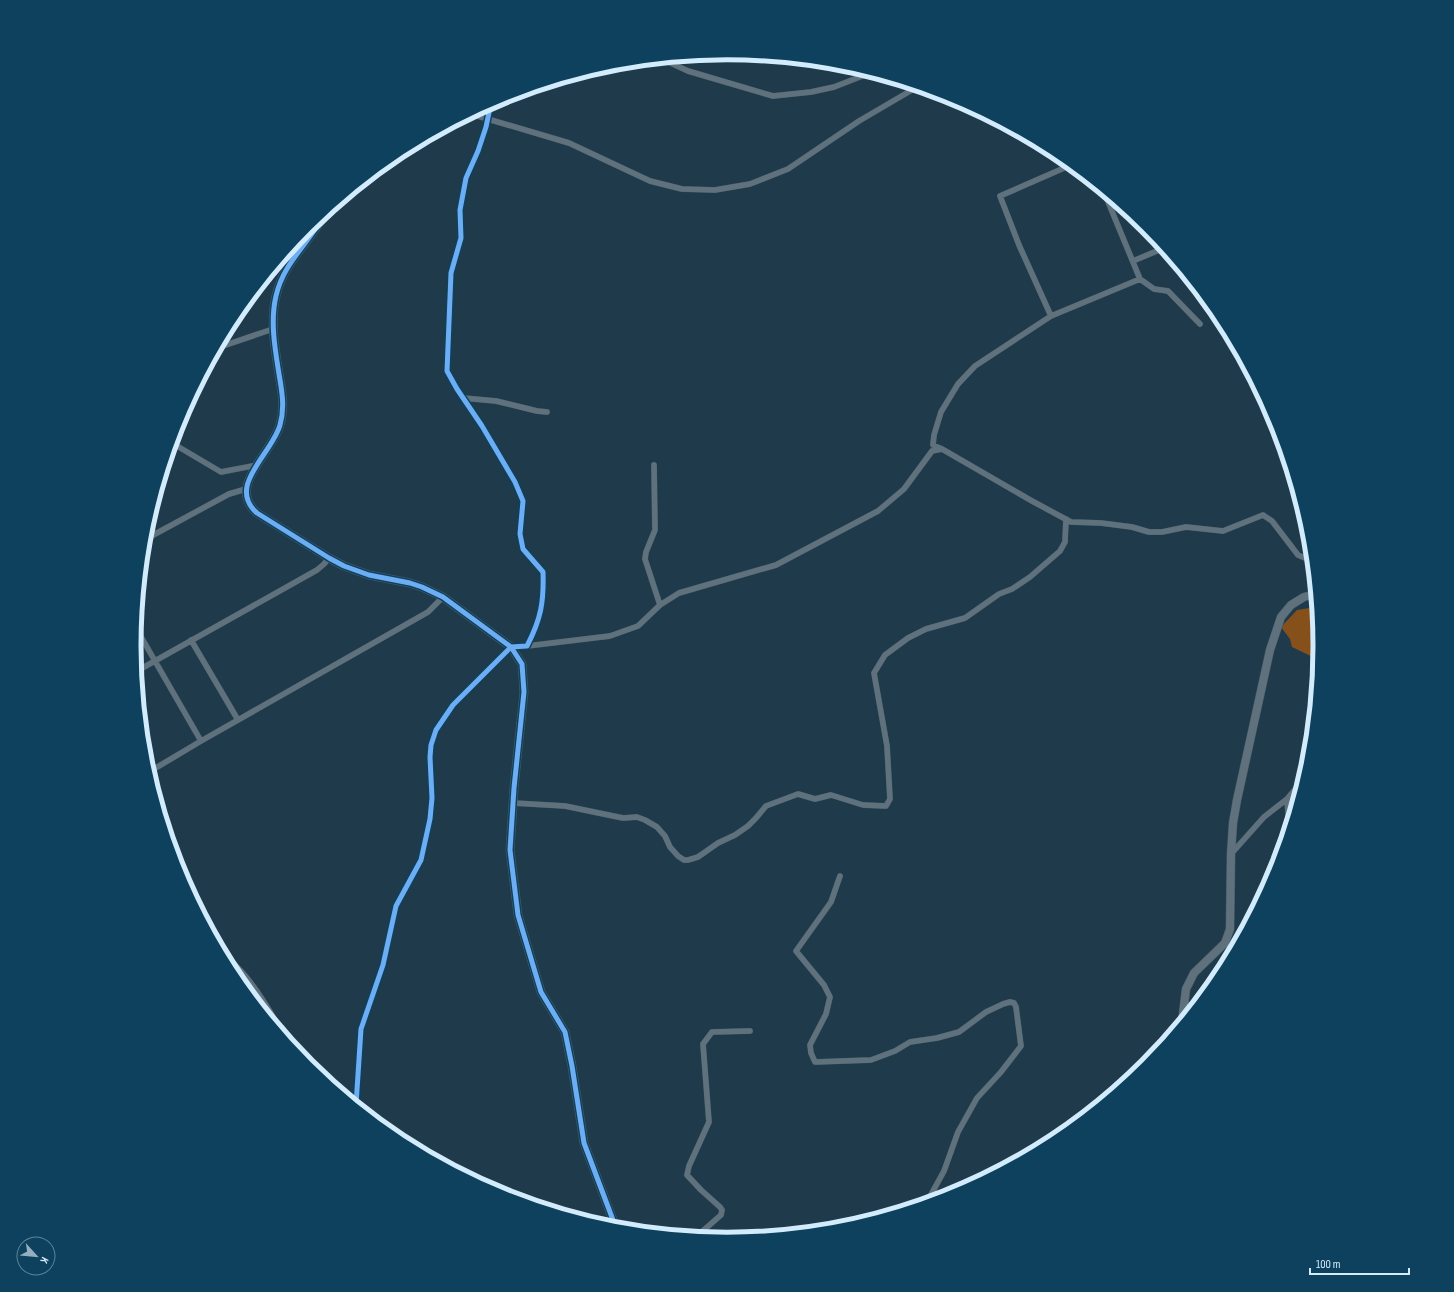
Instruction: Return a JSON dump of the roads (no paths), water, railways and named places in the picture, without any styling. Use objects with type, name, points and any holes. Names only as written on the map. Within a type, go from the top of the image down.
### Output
[{"type":"street","points":[[671,63],[688,71],[773,96],[811,92],[834,87],[862,76]]},
{"type":"street","points":[[478,116],[569,143],[650,181],[682,189],[715,190],[750,184],[788,169],[859,121],[912,90]]},
{"type":"street","points":[[489,111],[486,127],[478,152],[466,178],[460,210],[461,238],[451,273],[447,371],[482,426],[514,482],[523,501],[520,534],[523,549],[543,572],[544,595],[536,627],[527,646]]},
{"type":"street","points":[[1051,316],[1019,245],[1000,196],[1065,168]]},
{"type":"street","points":[[1108,201],[1140,279],[1154,289],[1168,291],[1200,324]]},
{"type":"street","points":[[314,231],[286,268],[280,281],[274,303],[273,329],[283,398],[282,413],[280,426],[275,439],[250,478],[246,489],[248,502],[258,513],[344,566],[363,573],[422,587],[443,597],[511,647],[522,664],[524,692],[512,803],[510,850],[518,914],[541,992],[565,1032],[584,1143],[613,1221]]},
{"type":"street","points":[[1133,260],[1158,250]]},
{"type":"street","points":[[1140,279],[1051,316],[975,366],[958,384],[942,412],[934,435],[933,446],[942,449],[1071,522],[1101,523],[1132,527],[1149,532],[1162,532],[1186,527],[1223,531],[1263,514],[1272,521],[1298,555],[1306,559]]},
{"type":"street","points":[[225,345],[273,329]]},
{"type":"street","points":[[463,398],[496,401],[547,412]]},
{"type":"street","points":[[177,446],[221,472],[258,465]]},
{"type":"street","points":[[356,1100],[362,1029],[383,965],[396,906],[421,860],[430,819],[432,798],[430,757],[432,744],[436,730],[453,705],[511,647],[610,636],[638,626],[660,605],[679,592],[776,565],[878,511],[904,489],[932,451],[942,449]]},
{"type":"street","points":[[654,465],[655,530],[646,552],[645,559],[660,605]]},
{"type":"street","points":[[151,536],[229,494],[246,489]]},
{"type":"street","points":[[512,803],[565,806],[623,818],[637,817],[657,827],[665,836],[670,847],[684,860],[698,857],[718,843],[735,835],[748,826],[766,806],[798,794],[815,799],[831,795],[863,805],[886,806],[890,799],[888,746],[874,673],[881,661],[885,655],[908,638],[926,629],[965,618],[999,594],[1012,589],[1030,577],[1060,551],[1065,542],[1066,519]]},
{"type":"street","points":[[142,669],[317,570],[329,558]]},
{"type":"street","points":[[1183,1014],[1186,989],[1194,972],[1225,943],[1230,929],[1233,823],[1270,650],[1281,617],[1291,605],[1304,597],[1311,595]]},
{"type":"street","points":[[154,769],[428,612],[443,597]]},
{"type":"street","points":[[141,637],[201,741]]},
{"type":"street","points":[[191,640],[238,720]]},
{"type":"street","points":[[1231,854],[1264,817],[1287,799],[1295,789]]},
{"type":"street","points":[[1287,799],[1288,814]]},
{"type":"street","points":[[840,876],[831,902],[796,951],[824,985],[830,998],[826,1014],[810,1045],[811,1053],[815,1062],[871,1060],[895,1051],[910,1042],[937,1038],[959,1032],[986,1012],[1003,1004],[1010,1002],[1014,1003],[1016,1007],[1021,1046],[1001,1072],[977,1098],[958,1132],[944,1171],[931,1195]]},
{"type":"street","points":[[239,971],[263,1000],[272,1015]]},
{"type":"street","points":[[702,1231],[721,1215],[722,1210],[700,1190],[687,1175],[689,1166],[710,1122],[703,1044],[712,1032],[750,1031]]}]
